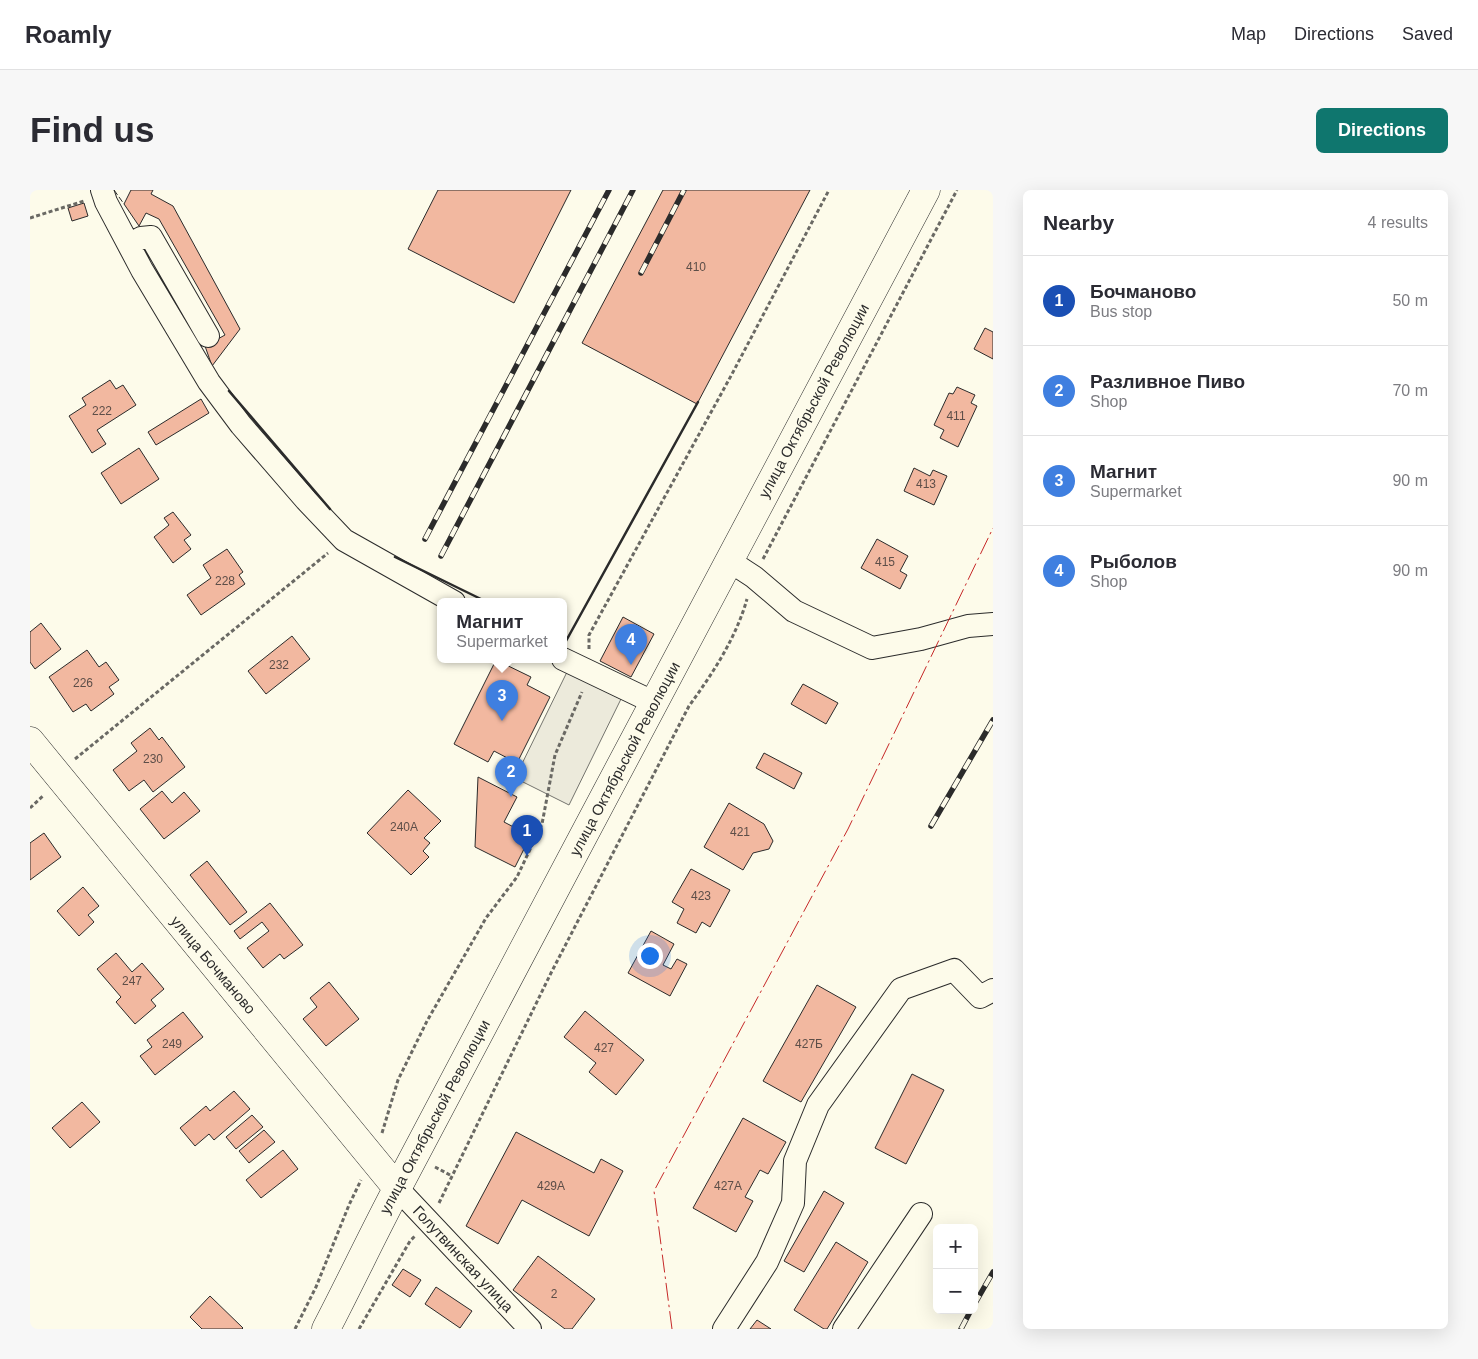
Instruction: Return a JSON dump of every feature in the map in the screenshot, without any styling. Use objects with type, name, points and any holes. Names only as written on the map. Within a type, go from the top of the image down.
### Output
[{"type":"main road","name":"улица Октябрьской Революции","points":[[326,1329],[398,1188],[655,703],[728,560],[926,190]]},
{"type":"main road","name":"улица Бочманово","points":[[30,741],[398,1188]]},
{"type":"street","points":[[102,192],[128,245],[209,382],[240,425],[344,540],[447,598]]},
{"type":"street","points":[[128,245],[141,238],[151,237],[208,336]]},
{"type":"street","points":[[728,560],[754,577],[794,611],[872,648],[921,640],[990,621]]},
{"type":"street","points":[[567,661],[655,703]]},
{"type":"street","points":[[724,1329],[767,1262],[793,1203],[795,1161],[818,1105],[900,989],[954,970],[980,998],[993,990]]},
{"type":"street","name":"Голутвинская улица","points":[[398,1188],[530,1329]]},
{"type":"street","points":[[844,1329],[921,1214]]},
{"type":"path","points":[[295,1329],[316,1287],[348,1206],[372,1158],[398,1080],[406,1063],[486,918],[517,877],[542,824],[556,755],[588,672],[589,635],[732,374],[829,190]]},
{"type":"path","points":[[359,1329],[410,1241],[429,1223],[555,964],[689,706],[712,674],[742,619],[754,577],[958,190]]},
{"type":"path","points":[[30,218],[102,192]]},
{"type":"path","points":[[30,808],[42,798],[56,774],[344,540]]},
{"type":"shaded area","points":[[567,672],[621,699],[569,805],[515,778]]},
{"type":"building","points":[[131,190],[153,190],[151,194],[173,206],[240,329],[212,366],[205,346],[225,335],[159,219],[146,213],[139,226],[124,204]]},
{"type":"building","points":[[438,190],[571,190],[514,303],[408,249]]},
{"type":"building","points":[[663,190],[810,190],[697,404],[582,343]]},
{"type":"building","points":[[84,203],[88,216],[72,221],[68,208]]},
{"type":"building","points":[[985,328],[993,332],[993,359],[974,349]]},
{"type":"building","points":[[110,380],[116,389],[123,385],[136,405],[97,430],[106,444],[92,453],[69,416],[86,405],[82,398]]},
{"type":"building","points":[[957,387],[975,395],[971,403],[977,406],[958,447],[940,438],[944,430],[934,425],[949,393],[953,394]]},
{"type":"building","points":[[201,399],[209,413],[156,445],[148,432]]},
{"type":"building","points":[[139,448],[159,479],[121,504],[101,473]]},
{"type":"building","points":[[914,468],[930,476],[933,470],[947,476],[934,505],[904,491]]},
{"type":"building","points":[[173,512],[191,535],[184,540],[191,549],[173,563],[154,537],[169,525],[164,518]]},
{"type":"building","points":[[877,539],[908,556],[900,571],[907,575],[900,589],[861,568]]},
{"type":"building","points":[[227,549],[243,572],[239,575],[245,584],[201,615],[187,595],[211,578],[203,565]]},
{"type":"building","points":[[623,617],[654,634],[631,677],[600,661]]},
{"type":"building","points":[[41,623],[61,649],[35,669],[30,662],[30,632]]},
{"type":"building","points":[[292,636],[310,659],[266,694],[248,671]]},
{"type":"building","points":[[87,650],[99,667],[106,662],[119,680],[109,687],[114,694],[91,711],[86,704],[73,712],[49,677]]},
{"type":"building","points":[[494,663],[502,663],[531,677],[527,685],[550,697],[517,763],[494,751],[488,762],[454,744]]},
{"type":"building","points":[[803,684],[838,703],[826,724],[791,704]]},
{"type":"building","points":[[150,728],[159,740],[162,737],[185,767],[153,792],[144,780],[129,791],[113,770],[137,751],[131,743]]},
{"type":"building","points":[[764,753],[802,773],[794,789],[756,768]]},
{"type":"building","points":[[478,777],[517,797],[504,822],[525,833],[529,824],[535,827],[515,867],[475,847]]},
{"type":"building","points":[[408,790],[441,821],[424,838],[430,843],[423,851],[429,857],[411,875],[367,833]]},
{"type":"building","points":[[162,791],[172,803],[184,792],[200,811],[164,839],[140,809]]},
{"type":"building","points":[[729,803],[764,824],[773,841],[769,849],[753,853],[743,870],[704,847]]},
{"type":"building","points":[[44,833],[61,857],[30,880],[30,843]]},
{"type":"building","points":[[207,861],[247,912],[230,925],[190,875]]},
{"type":"building","points":[[691,869],[730,890],[710,927],[702,922],[696,933],[677,923],[684,909],[672,902]]},
{"type":"building","points":[[83,887],[99,906],[88,915],[94,922],[79,936],[57,911]]},
{"type":"building","points":[[270,903],[303,945],[284,959],[280,954],[263,968],[247,948],[269,931],[262,922],[240,939],[234,931]]},
{"type":"building","points":[[651,931],[674,944],[663,965],[671,969],[677,959],[687,964],[670,996],[628,973]]},
{"type":"building","points":[[116,953],[132,972],[142,963],[164,989],[151,1000],[156,1006],[135,1024],[116,1002],[121,997],[97,969]]},
{"type":"building","points":[[329,982],[359,1019],[326,1046],[303,1019],[317,1007],[310,998]]},
{"type":"building","points":[[817,985],[856,1007],[801,1102],[763,1081]]},
{"type":"building","points":[[585,1011],[644,1060],[616,1095],[589,1072],[596,1063],[564,1037]]},
{"type":"building","points":[[183,1012],[203,1037],[155,1075],[140,1056],[152,1047],[147,1040]]},
{"type":"building","points":[[912,1074],[944,1090],[906,1164],[875,1148]]},
{"type":"building","points":[[234,1091],[250,1109],[214,1140],[209,1134],[195,1146],[180,1128],[206,1106],[210,1111]]},
{"type":"building","points":[[82,1102],[100,1122],[70,1148],[52,1128]]},
{"type":"building","points":[[252,1115],[263,1127],[236,1149],[226,1137]]},
{"type":"building","points":[[743,1118],[786,1142],[768,1174],[760,1170],[745,1197],[753,1201],[736,1232],[693,1208]]},
{"type":"building","points":[[264,1130],[275,1142],[249,1163],[239,1151]]},
{"type":"building","points":[[516,1132],[594,1173],[601,1159],[623,1171],[589,1236],[522,1200],[498,1244],[466,1226]]},
{"type":"building","points":[[283,1150],[298,1169],[261,1198],[246,1180]]},
{"type":"building","points":[[824,1191],[844,1203],[804,1272],[784,1261]]},
{"type":"building","points":[[836,1242],[868,1262],[827,1329],[824,1329],[794,1310]]},
{"type":"building","points":[[538,1256],[595,1299],[572,1329],[565,1329],[513,1290]]},
{"type":"building","points":[[403,1269],[421,1280],[410,1297],[392,1285]]},
{"type":"building","points":[[436,1287],[472,1311],[460,1328],[425,1304]]},
{"type":"building","points":[[210,1296],[242,1329],[202,1329],[190,1317]]},
{"type":"building","points":[[757,1320],[771,1329],[750,1329]]},
{"type":"railway","points":[[425,539],[609,190]]},
{"type":"railway","points":[[441,556],[633,190]]},
{"type":"railway","points":[[641,273],[684,190]]},
{"type":"railway","points":[[931,826],[993,720]]},
{"type":"railway","points":[[978,1298],[993,1272]]},
{"type":"railway","points":[[961,1329],[969,1314]]},
{"type":"fence","points":[[114,190],[124,204]]},
{"type":"wall","points":[[229,391],[330,509]]},
{"type":"wall","points":[[567,639],[698,402]]},
{"type":"wall","points":[[395,557],[479,598]]},
{"type":"power","points":[[672,1329],[654,1191],[848,829],[993,528]]},
{"type":"place","name":"Рыболов","points":[[631,665]]},
{"type":"place","name":"Магнит","points":[[502,721]]},
{"type":"place","name":"Разливное Пиво","points":[[511,797]]},
{"type":"place","name":"Бочманово","points":[[527,856]]}]
